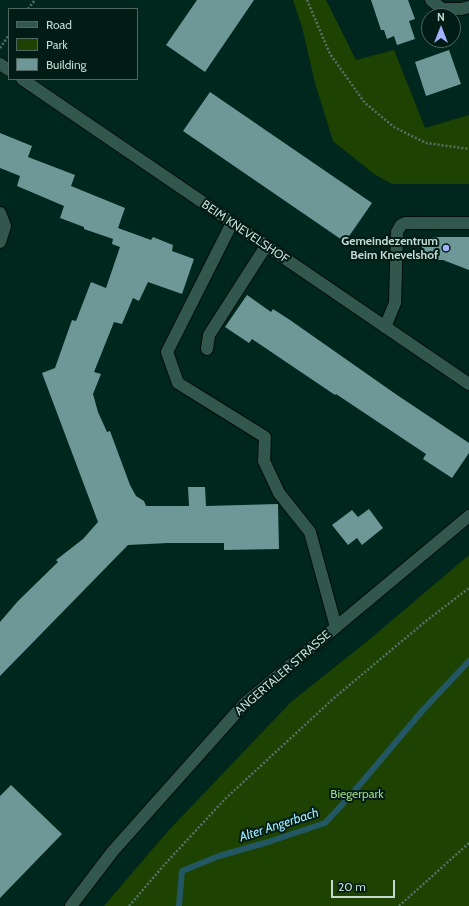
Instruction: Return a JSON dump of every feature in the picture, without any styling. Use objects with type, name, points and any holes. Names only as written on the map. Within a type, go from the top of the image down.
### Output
[{"type":"street","points":[[431,0],[442,9],[461,10],[469,7]]},
{"type":"street","name":"BEIM KNEVELSHOF","points":[[23,80],[469,384]]},
{"type":"street","points":[[0,213],[5,226],[0,242]]},
{"type":"street","points":[[232,223],[167,352],[178,383],[265,437],[264,460],[279,493],[310,532],[336,627]]},
{"type":"street","points":[[384,327],[395,303],[397,232],[399,228],[405,223],[469,223]]},
{"type":"street","points":[[207,349],[209,335],[266,246]]},
{"type":"street","name":"ANGERTALER STRASSE","points":[[71,906],[113,851],[245,703],[468,516]]},
{"type":"path","points":[[29,8],[35,0]]},
{"type":"path","points":[[307,0],[330,54],[365,103],[394,128],[426,143],[469,149]]},
{"type":"path","points":[[0,48],[8,36]]},
{"type":"path","points":[[129,906],[165,864],[225,799],[334,698],[426,621],[469,588]]},
{"type":"path","points":[[399,906],[469,843]]},
{"type":"green space","points":[[293,0],[326,0],[356,60],[394,50],[425,128],[469,115],[469,184],[392,184],[374,174],[333,141],[315,83],[302,27]]},
{"type":"green space","name":"Biegerpark","points":[[469,555],[469,906],[104,906],[168,831],[291,702],[370,639]]},
{"type":"building","points":[[197,0],[254,0],[205,72],[166,45]]},
{"type":"building","points":[[371,0],[408,0],[415,19],[409,21],[415,39],[397,45],[394,36],[387,39],[384,30],[381,30]]},
{"type":"building","points":[[449,50],[461,84],[426,96],[415,62]]},
{"type":"building","points":[[210,92],[372,203],[345,242],[183,131]]},
{"type":"building","points":[[0,133],[32,146],[28,157],[75,175],[71,186],[125,208],[118,228],[151,240],[153,237],[173,245],[172,251],[194,259],[182,294],[148,282],[139,301],[133,298],[122,324],[114,322],[94,372],[101,374],[93,394],[98,412],[107,432],[110,431],[130,485],[136,496],[144,501],[146,506],[189,506],[188,487],[205,487],[206,506],[278,504],[279,549],[224,550],[224,543],[128,545],[0,676],[0,622],[18,601],[58,562],[56,560],[83,539],[98,522],[42,373],[55,368],[72,320],[76,321],[91,282],[106,288],[120,247],[112,244],[113,239],[84,229],[84,227],[60,218],[64,206],[17,186],[20,176],[0,168]]},
{"type":"building","name":"Gemeindezentrum Beim Knevelshof","points":[[422,237],[469,237],[469,270],[443,260],[422,260]]},
{"type":"building","points":[[247,295],[271,312],[273,309],[290,320],[397,395],[469,443],[469,453],[452,478],[423,459],[426,454],[336,394],[335,395],[252,339],[249,343],[225,327]]},
{"type":"building","points":[[369,509],[383,528],[362,545],[357,538],[348,545],[332,525],[352,510],[358,517]]},
{"type":"building","points":[[11,785],[62,834],[0,898],[0,796]]},
{"type":"waterway","name":"Alter Angerbach","points":[[179,906],[182,871],[219,856],[325,823],[351,795],[423,710],[469,661]]},
{"type":"place","name":"Gemeindezentrum Beim Knevelshof","points":[[446,248]]}]
